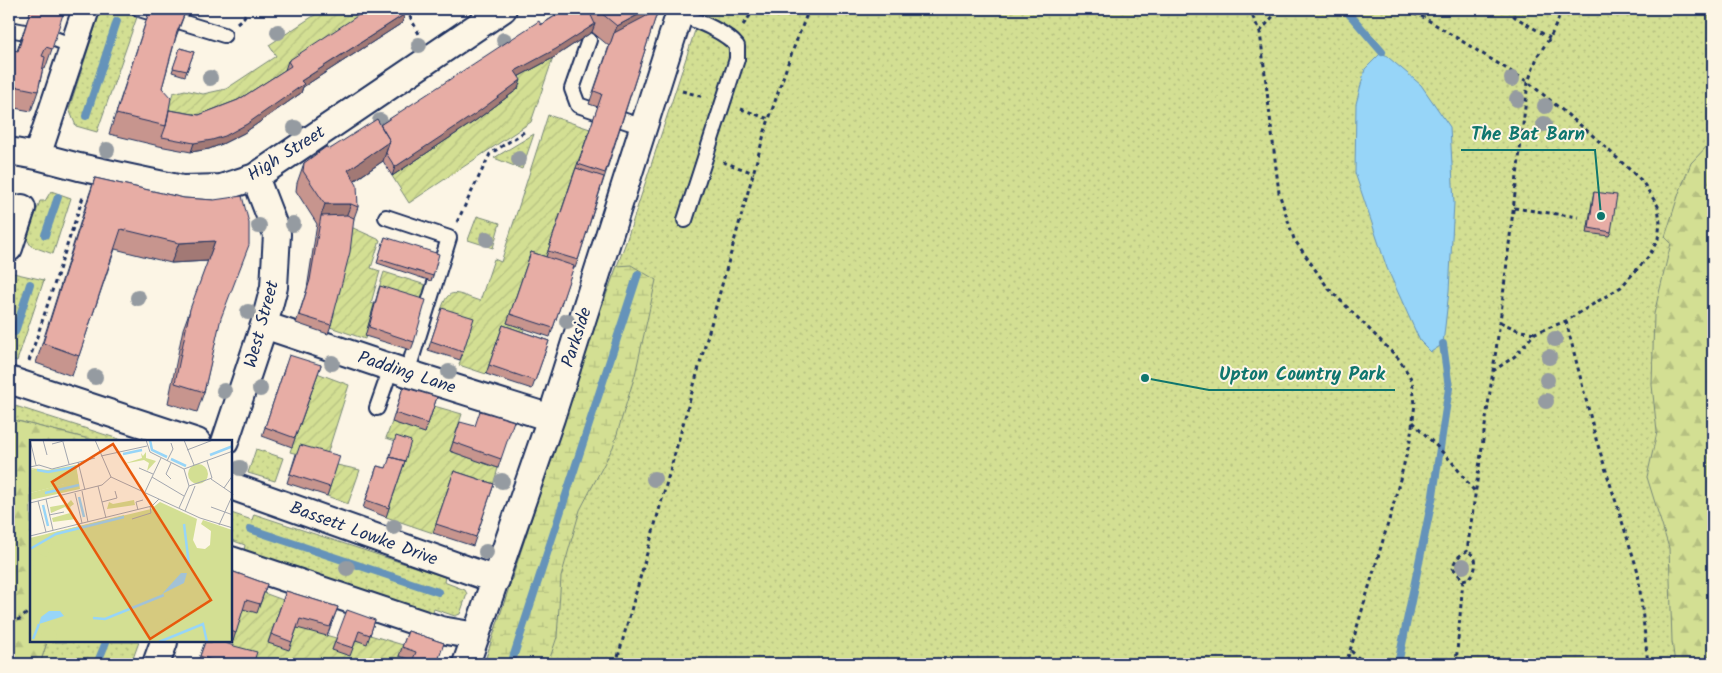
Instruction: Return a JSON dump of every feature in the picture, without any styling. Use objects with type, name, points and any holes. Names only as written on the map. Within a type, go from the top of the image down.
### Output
[{"type":"street","points":[[37,156],[86,9]]},
{"type":"street","name":"High Street","points":[[9,151],[182,189],[221,188],[255,177],[503,9]]},
{"type":"street","name":"Parkside","points":[[466,664],[551,418],[680,11]]},
{"type":"street","name":"West Street","points":[[226,440],[264,325],[274,287],[277,234],[255,177]]},
{"type":"street","points":[[9,248],[22,208]]},
{"type":"street","name":"Padding Lane","points":[[264,325],[551,418]]},
{"type":"street","points":[[9,380],[191,440]]},
{"type":"street","name":"Bassett Lowke Drive","points":[[232,486],[496,580]]},
{"type":"street","points":[[232,560],[441,630],[476,636]]},
{"type":"street","points":[[156,664],[164,643]]},
{"type":"lane","points":[[139,9],[224,35]]},
{"type":"lane","points":[[680,11],[732,40],[737,46],[737,60],[685,220]]},
{"type":"lane","points":[[9,29],[47,36],[73,46]]},
{"type":"lane","points":[[588,40],[572,89],[578,105],[643,127]]},
{"type":"lane","points":[[377,408],[399,370],[449,238],[386,217]]},
{"type":"path","points":[[406,9],[421,37]]},
{"type":"path","points":[[616,664],[769,119],[809,9]]},
{"type":"path","points":[[1248,9],[1260,32],[1279,193],[1294,239],[1328,288],[1399,359],[1412,380],[1415,404],[1410,441],[1392,510],[1346,664]]},
{"type":"path","points":[[1260,32],[1279,9]]},
{"type":"path","points":[[1398,9],[1423,16],[1528,82],[1590,134],[1642,182],[1658,206],[1660,223],[1658,239],[1649,256],[1621,286],[1566,321],[1535,333],[1514,356],[1493,372]]},
{"type":"path","points":[[1508,9],[1515,18],[1550,38]]},
{"type":"path","points":[[1467,551],[1500,322],[1528,82],[1538,54],[1550,38],[1563,9]]},
{"type":"path","points":[[657,85],[723,103],[769,119]]},
{"type":"path","points":[[449,238],[490,154],[524,132]]},
{"type":"path","points":[[706,157],[754,172]]},
{"type":"path","points":[[29,362],[86,187]]},
{"type":"path","points":[[1514,208],[1578,217]]},
{"type":"path","points":[[1566,321],[1596,439],[1638,572],[1648,664]]},
{"type":"path","points":[[1500,322],[1520,331],[1535,333]]},
{"type":"path","points":[[1413,421],[1452,462],[1475,493]]},
{"type":"path","points":[[1456,664],[1463,580],[1454,568],[1455,560],[1467,551]]},
{"type":"path","points":[[1463,580],[1470,578],[1476,570],[1476,560],[1467,551]]},
{"type":"path","points":[[9,622],[20,619],[30,611]]},
{"type":"path","points":[[1350,650],[1364,664]]},
{"type":"green space","points":[[101,9],[112,9],[137,17],[97,132],[76,126],[69,109]]},
{"type":"green space","points":[[324,9],[378,9],[285,69],[288,74],[196,124],[164,118],[173,93],[185,90],[203,94],[226,89],[276,56],[269,45]]},
{"type":"green space","points":[[702,9],[1713,9],[1713,664],[484,664],[596,322],[626,242]]},
{"type":"green space","points":[[553,58],[531,122],[409,203],[392,176],[518,89],[512,80]]},
{"type":"green space","points":[[548,115],[590,129],[545,260],[517,295],[507,323],[524,329],[521,341],[500,334],[486,374],[459,365],[471,327],[439,317],[445,300],[452,294],[463,295],[480,301],[494,259],[501,262]]},
{"type":"green space","points":[[534,134],[522,169],[494,158]]},
{"type":"green space","points":[[1711,142],[1713,143],[1713,664],[1675,664],[1672,641],[1669,548],[1647,477],[1657,432],[1652,385],[1654,314],[1671,243],[1665,237],[1679,193],[1691,163]]},
{"type":"green space","points":[[51,191],[71,198],[53,254],[31,246],[27,239],[40,201],[45,201]]},
{"type":"green space","points":[[477,216],[500,223],[493,248],[468,240]]},
{"type":"green space","points":[[351,227],[380,240],[371,268],[380,271],[371,303],[374,304],[365,339],[330,327],[347,261]]},
{"type":"green space","points":[[631,265],[656,280],[635,375],[613,447],[580,510],[561,577],[557,637],[548,664],[484,664],[596,322],[617,266]]},
{"type":"green space","points":[[384,272],[429,286],[423,309],[377,294]]},
{"type":"green space","points":[[13,273],[44,280],[17,361],[9,359],[9,285]]},
{"type":"green space","points":[[317,373],[349,385],[325,461],[290,452]]},
{"type":"green space","points":[[9,404],[122,440],[93,440],[10,419],[9,421]]},
{"type":"green space","points":[[434,406],[462,414],[450,451],[498,468],[491,493],[433,533],[386,517],[409,445],[386,438],[392,422],[425,433]]},
{"type":"green space","points":[[9,419],[93,440],[30,440],[30,643],[47,643],[40,664],[9,664]]},
{"type":"green space","points":[[256,449],[283,458],[275,481],[248,473]]},
{"type":"green space","points":[[337,465],[360,470],[348,504],[327,496]]},
{"type":"green space","points":[[232,513],[252,520],[254,514],[445,577],[444,582],[465,590],[467,594],[460,614],[455,616],[434,609],[432,614],[244,551],[245,545],[232,540]]},
{"type":"green space","points":[[264,593],[283,600],[268,642],[297,627],[336,638],[332,650],[370,635],[403,645],[412,660],[411,664],[281,664],[274,662],[273,664],[252,664],[230,654],[243,609]]},
{"type":"green space","points":[[47,643],[139,643],[131,664],[40,664]]},
{"type":"water","points":[[1382,52],[1421,85],[1450,127],[1454,203],[1449,291],[1443,344],[1431,352],[1420,341],[1387,268],[1355,173],[1356,104],[1365,69]]},
{"type":"building","points":[[31,9],[48,9],[63,14],[52,49],[46,47],[42,56],[45,57],[38,91],[9,85],[9,49],[18,51]]},
{"type":"building","points":[[48,9],[65,9],[63,14]]},
{"type":"building","points":[[150,9],[186,10],[177,32],[162,88],[171,98],[166,126],[116,114]]},
{"type":"building","points":[[368,9],[402,9],[405,14],[301,81],[304,84],[247,124],[225,136],[194,143],[162,137],[169,110],[199,115],[238,100],[291,66],[288,61]]},
{"type":"building","points":[[566,9],[588,9],[595,24],[556,49],[515,71],[521,80],[478,112],[395,167],[386,153],[390,141],[380,125],[539,21],[541,25]]},
{"type":"building","points":[[598,9],[649,9],[617,26]]},
{"type":"building","points":[[658,10],[605,173],[578,164],[602,94],[594,91],[614,33]]},
{"type":"building","points":[[180,48],[194,52],[187,71],[173,68]]},
{"type":"building","points":[[377,119],[390,141],[348,170],[357,185],[358,207],[351,204],[325,204],[303,171],[304,163],[326,147],[330,149]]},
{"type":"building","points":[[576,168],[604,177],[578,260],[548,251]]},
{"type":"building","points":[[95,178],[184,198],[214,200],[242,196],[249,223],[249,245],[221,318],[204,392],[175,383],[190,309],[215,241],[179,243],[121,229],[79,356],[43,343]]},
{"type":"building","points":[[1594,192],[1617,195],[1611,232],[1589,228]]},
{"type":"building","points":[[347,215],[354,218],[350,252],[331,325],[299,315],[310,280],[321,216]]},
{"type":"building","points":[[385,237],[439,254],[433,276],[378,259]]},
{"type":"building","points":[[531,252],[574,266],[553,328],[510,314]]},
{"type":"building","points":[[380,286],[426,300],[414,342],[369,327]]},
{"type":"building","points":[[442,308],[474,318],[463,352],[431,341]]},
{"type":"building","points":[[503,325],[549,341],[535,381],[489,365]]},
{"type":"building","points":[[289,355],[321,365],[295,438],[265,427]]},
{"type":"building","points":[[403,387],[437,397],[428,424],[395,413]]},
{"type":"building","points":[[480,411],[514,421],[501,459],[453,442],[460,422],[475,426]]},
{"type":"building","points":[[396,436],[411,441],[405,461],[390,457],[389,459]]},
{"type":"building","points":[[300,445],[340,456],[330,487],[290,474]]},
{"type":"building","points":[[390,457],[405,461],[389,508],[366,500],[377,466],[386,468]]},
{"type":"building","points":[[454,471],[494,484],[476,537],[436,524]]},
{"type":"building","points":[[232,571],[267,584],[260,604],[246,600],[236,633],[232,631]]},
{"type":"building","points":[[286,591],[338,607],[330,627],[300,619],[292,642],[271,634]]},
{"type":"building","points":[[347,610],[375,620],[370,635],[359,631],[353,648],[335,642]]},
{"type":"building","points":[[408,631],[444,643],[437,664],[411,664],[416,652],[402,647]]},
{"type":"building","points":[[205,643],[226,643],[257,652],[253,664],[223,664],[200,656]]},
{"type":"waterway","points":[[1345,9],[1382,52]]},
{"type":"waterway","points":[[86,116],[117,21]]},
{"type":"waterway","points":[[45,235],[58,197]]},
{"type":"waterway","points":[[511,664],[638,274]]},
{"type":"waterway","points":[[15,332],[30,284]]},
{"type":"waterway","points":[[1398,664],[1433,495],[1449,388],[1443,344]]},
{"type":"waterway","points":[[250,529],[438,592]]},
{"type":"waterway","points":[[97,664],[106,643]]},
{"type":"place","name":"The Bat Barn","points":[[1601,216]]},
{"type":"place","name":"Upton Country Park","points":[[1145,378]]}]
